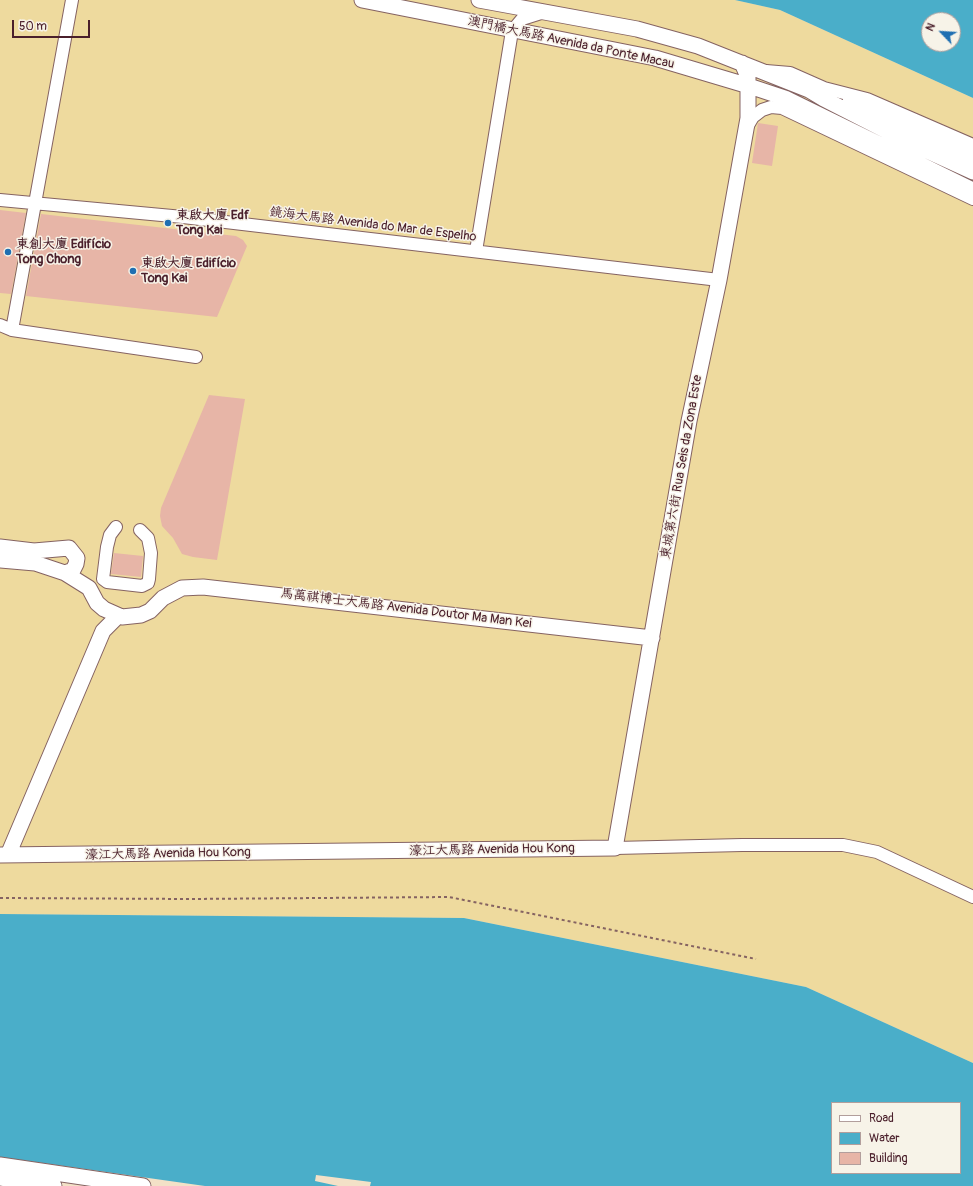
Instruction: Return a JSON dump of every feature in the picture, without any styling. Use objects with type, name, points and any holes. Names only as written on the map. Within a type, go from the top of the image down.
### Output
[{"type":"main road","name":"澳門橋大馬路 Avenida da Ponte Macau","points":[[362,0],[512,31],[655,58],[749,86],[784,98],[973,190]]},
{"type":"main road","name":"澳門橋大馬路 Avenida da Ponte Macau","points":[[479,0],[637,29],[698,46],[742,62],[809,90],[900,138],[973,172]]},
{"type":"main road","name":"東城第六街 Rua Seis da Zona Este","points":[[615,848],[689,421],[719,280],[746,128],[749,86],[747,73],[742,62]]},
{"type":"main road","points":[[809,90],[826,92],[947,145],[973,158]]},
{"type":"main road","points":[[0,547],[34,551],[69,548],[77,558],[73,570],[65,573]]},
{"type":"main road","points":[[0,560],[35,563],[65,573],[89,588],[97,603],[118,616],[103,631],[4,855]]},
{"type":"main road","name":"馬萬祺博士大馬路 Avenida Doutor Ma Man Kei","points":[[118,616],[130,617],[141,615],[155,608],[163,598],[182,588],[203,587],[652,638]]},
{"type":"main road","name":"濠江大馬路 Avenida Hou Kong","points":[[4,855],[615,848]]},
{"type":"main road","points":[[0,1165],[143,1186]]},
{"type":"main road","points":[[0,1178],[54,1186]]},
{"type":"street","points":[[12,330],[72,0]]},
{"type":"street","points":[[476,251],[512,31],[522,19],[546,12]]},
{"type":"street","points":[[761,71],[790,73],[824,88],[867,99],[973,145]]},
{"type":"street","points":[[746,128],[754,117],[762,110],[782,108],[973,199]]},
{"type":"street","name":"鏡海大馬路 Avenida do Mar de Espelho","points":[[0,200],[190,218],[719,280]]},
{"type":"street","points":[[0,325],[12,330],[196,357]]},
{"type":"street","points":[[0,334],[12,330]]},
{"type":"street","points":[[116,527],[110,535],[107,547],[103,579],[107,582],[142,586],[148,583],[151,553],[148,538],[140,530]]},
{"type":"street","name":"濠江大馬路 Avenida Hou Kong","points":[[615,848],[742,845],[843,845],[877,852],[973,897]]},
{"type":"path","points":[[0,898],[190,900],[449,897],[756,959]]},
{"type":"sand","points":[[0,0],[735,0],[780,10],[973,98],[973,1063],[806,987],[464,918],[0,914]]},
{"type":"water","points":[[735,0],[973,0],[973,98],[780,10]]},
{"type":"water","points":[[0,914],[464,918],[806,987],[973,1063],[973,1186],[0,1186]]},
{"type":"pier","points":[[0,1157],[205,1186],[18,1186],[0,1183]]},
{"type":"pier","points":[[316,1175],[371,1182],[370,1186],[338,1186],[315,1181]]},
{"type":"building","points":[[758,123],[778,126],[772,166],[752,163]]},
{"type":"building","name":"東創大廈 Edifício Tong Chong","points":[[0,210],[26,213],[11,294],[0,293]]},
{"type":"building","name":"東啟大廈 Edifício Tong Kai","points":[[41,214],[236,236],[243,240],[247,246],[217,317],[26,296]]},
{"type":"building","points":[[209,395],[245,399],[217,560],[182,554],[173,538],[162,526],[160,516],[161,508]]},
{"type":"building","points":[[114,553],[143,556],[141,577],[111,574]]},
{"type":"place","name":"東啟大廈 Edf Tong Kai","points":[[168,223]]},
{"type":"place","name":"東創大廈 Edifício Tong Chong","points":[[8,252]]},
{"type":"place","name":"東啟大廈 Edifício Tong Kai","points":[[133,271]]}]
